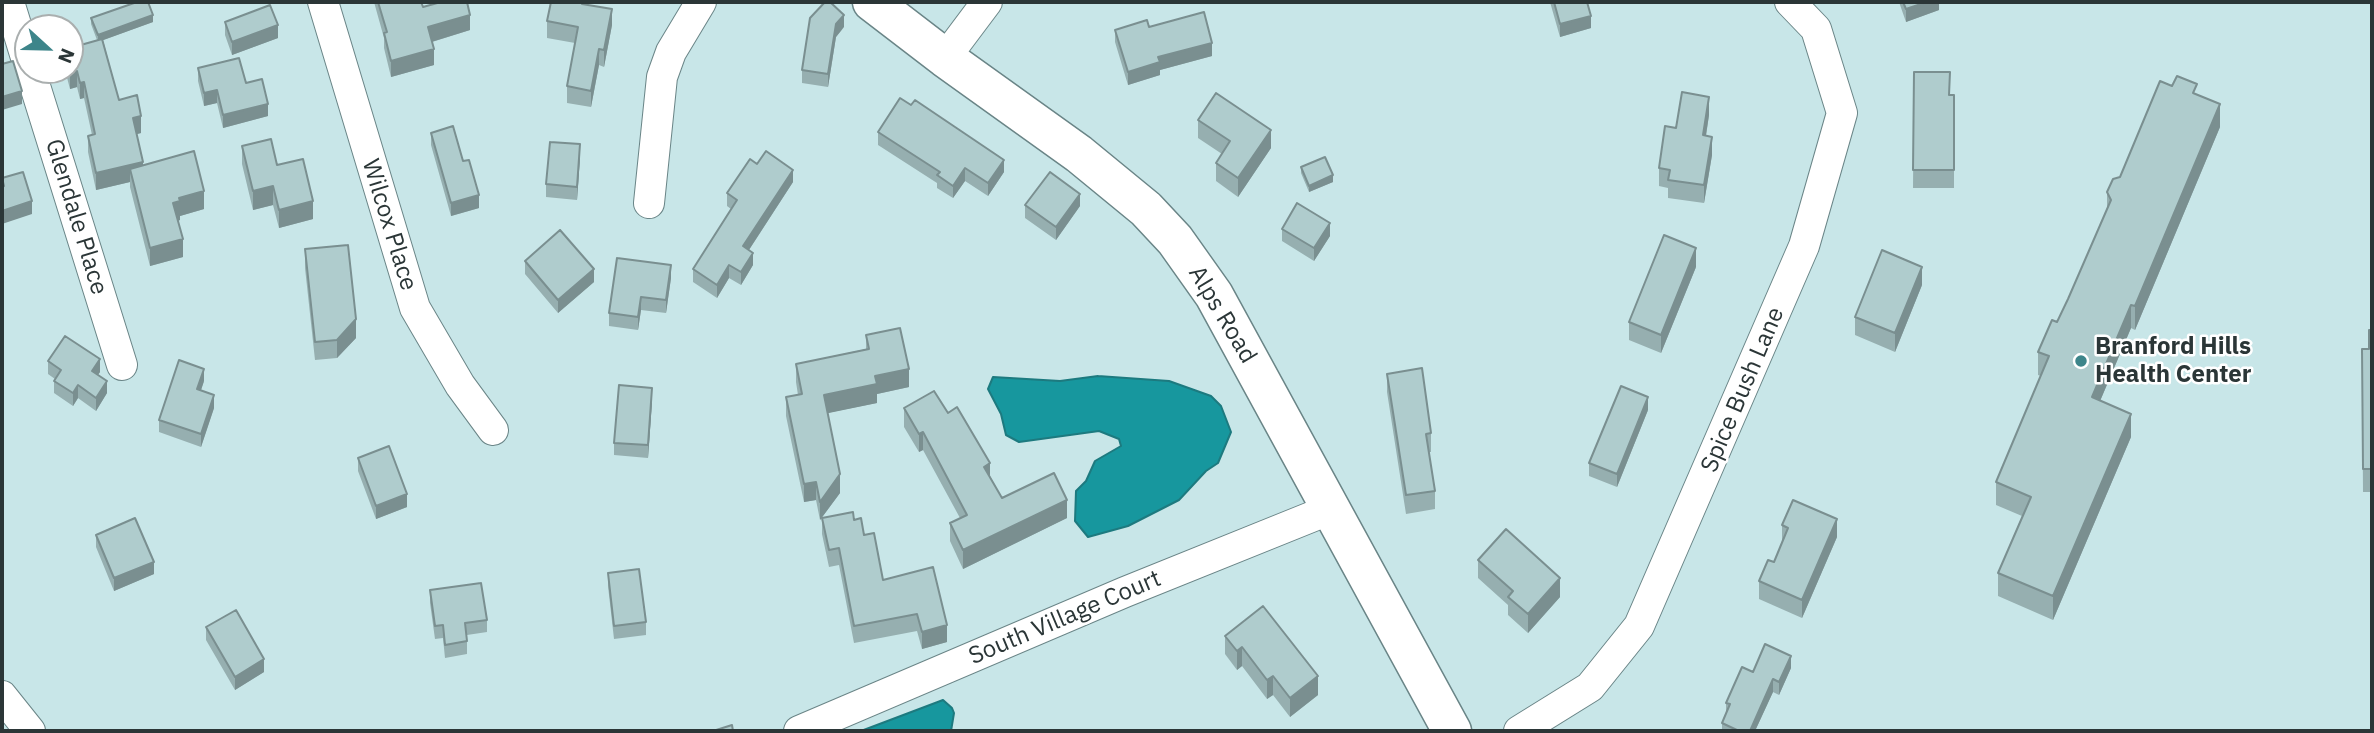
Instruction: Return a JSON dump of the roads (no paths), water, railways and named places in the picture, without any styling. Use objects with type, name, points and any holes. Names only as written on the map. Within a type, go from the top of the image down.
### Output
[{"type":"street","name":"Wilcox Place","points":[[323,2],[415,308],[460,385],[493,430]]},
{"type":"street","points":[[649,203],[662,77],[671,52],[701,2]]},
{"type":"street","name":"Alps Road","points":[[872,2],[1118,185],[1175,240],[1214,295],[1452,731]]},
{"type":"street","points":[[945,58],[987,2]]},
{"type":"street","name":"Spice Bush Lane","points":[[1519,731],[1590,687],[1639,626],[1804,246],[1842,113],[1816,29],[1790,2]]},
{"type":"street","name":"Glendale Place","points":[[34,84],[122,365]]},
{"type":"street","name":"South Village Court","points":[[799,731],[1125,592],[1331,509]]},
{"type":"street","points":[[2,696],[30,731]]},
{"type":"water","points":[[1098,376],[1169,381],[1211,396],[1221,406],[1231,432],[1218,463],[1206,471],[1179,500],[1128,526],[1088,537],[1075,521],[1076,491],[1086,481],[1095,461],[1121,446],[1119,439],[1099,431],[1019,442],[1006,435],[1001,414],[988,389],[993,377],[1060,381]]},
{"type":"water","points":[[943,700],[954,713],[951,731],[861,731]]},
{"type":"place","name":"Branford Hills Health Center","points":[[2081,361]]}]
